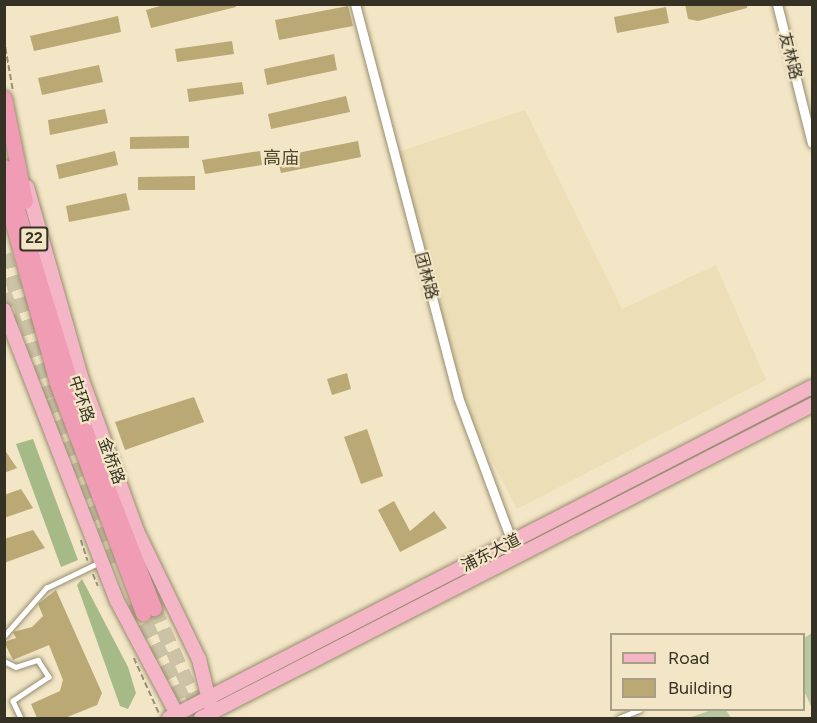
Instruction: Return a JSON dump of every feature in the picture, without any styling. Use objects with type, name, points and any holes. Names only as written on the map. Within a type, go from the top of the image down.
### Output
[{"type":"highway","name":"22","points":[[7,96],[68,379]]},
{"type":"highway","points":[[4,167],[68,379]]},
{"type":"highway","name":"中环路","points":[[4,190],[57,382],[149,611],[68,379]]},
{"type":"main road","name":"金桥路","points":[[7,96],[81,377],[137,531],[199,659],[210,697],[206,716]]},
{"type":"main road","points":[[4,310],[101,562],[174,718]]},
{"type":"main road","name":"浦东大道","points":[[174,718],[210,697],[813,387]]},
{"type":"main road","name":"浦东大道","points":[[206,716],[813,405]]},
{"type":"street","name":"团林路","points":[[355,4],[458,397],[512,542]]},
{"type":"street","name":"友林路","points":[[777,4],[813,143]]},
{"type":"lane","points":[[4,636],[46,588],[101,562]]},
{"type":"lane","points":[[4,661],[16,668],[38,660],[49,677],[13,700],[21,718]]},
{"type":"lane","points":[[620,718],[637,711]]},
{"type":"path","points":[[4,39],[7,96]]},
{"type":"shaded area","points":[[525,110],[622,309],[716,265],[766,380],[517,509],[466,410],[398,152]]},
{"type":"green space","points":[[33,439],[78,560],[61,567],[16,444]]},
{"type":"green space","points":[[82,579],[128,667],[136,693],[128,709],[120,706],[77,585]]},
{"type":"green space","points":[[812,633],[811,706],[805,693],[805,637]]},
{"type":"green space","points":[[709,711],[727,711],[731,718],[688,718]]},
{"type":"building","points":[[167,4],[235,4],[236,7],[151,28],[146,10]]},
{"type":"building","points":[[685,4],[747,4],[747,8],[698,21],[688,19]]},
{"type":"building","points":[[348,6],[353,26],[279,40],[275,20]]},
{"type":"building","points":[[666,7],[669,23],[617,33],[614,17]]},
{"type":"building","points":[[118,16],[121,32],[34,51],[30,36]]},
{"type":"building","points":[[232,41],[234,54],[177,62],[175,49]]},
{"type":"building","points":[[334,54],[337,70],[267,85],[264,69]]},
{"type":"building","points":[[99,65],[103,82],[42,95],[38,78]]},
{"type":"building","points":[[242,82],[244,94],[189,102],[187,89]]},
{"type":"building","points":[[346,96],[350,112],[271,129],[268,114]]},
{"type":"building","points":[[105,109],[108,123],[50,135],[48,120]]},
{"type":"building","points":[[189,136],[189,148],[130,149],[130,137]]},
{"type":"building","points":[[358,141],[361,157],[281,173],[277,157]]},
{"type":"building","points":[[115,151],[118,165],[59,179],[56,165]]},
{"type":"building","points":[[260,151],[262,165],[205,174],[202,160]]},
{"type":"building","points":[[195,176],[195,190],[138,190],[138,177]]},
{"type":"building","points":[[126,193],[130,210],[69,222],[66,206]]},
{"type":"building","points":[[347,373],[351,389],[332,395],[327,379]]},
{"type":"building","points":[[194,397],[204,422],[125,450],[115,422]]},
{"type":"building","points":[[367,429],[383,476],[361,484],[344,437]]},
{"type":"building","points":[[4,449],[17,468],[4,473]]},
{"type":"building","points":[[21,489],[33,508],[4,518],[4,495]]},
{"type":"building","points":[[394,501],[410,531],[434,511],[447,528],[400,552],[378,510]]},
{"type":"building","points":[[33,530],[45,548],[4,563],[4,539]]},
{"type":"building","points":[[56,590],[102,693],[97,705],[65,718],[37,718],[31,704],[60,691],[63,680],[49,645],[13,660],[4,642],[16,638],[13,632],[32,627],[43,616],[38,604]]},
{"type":"tunnel","points":[[4,254],[51,398],[118,564]]},
{"type":"tunnel","points":[[4,293],[15,324]]},
{"type":"tunnel","points":[[135,602],[193,718]]},
{"type":"tunnel","points":[[154,608],[202,716]]},
{"type":"district","name":"高庙","points":[[281,158]]}]
